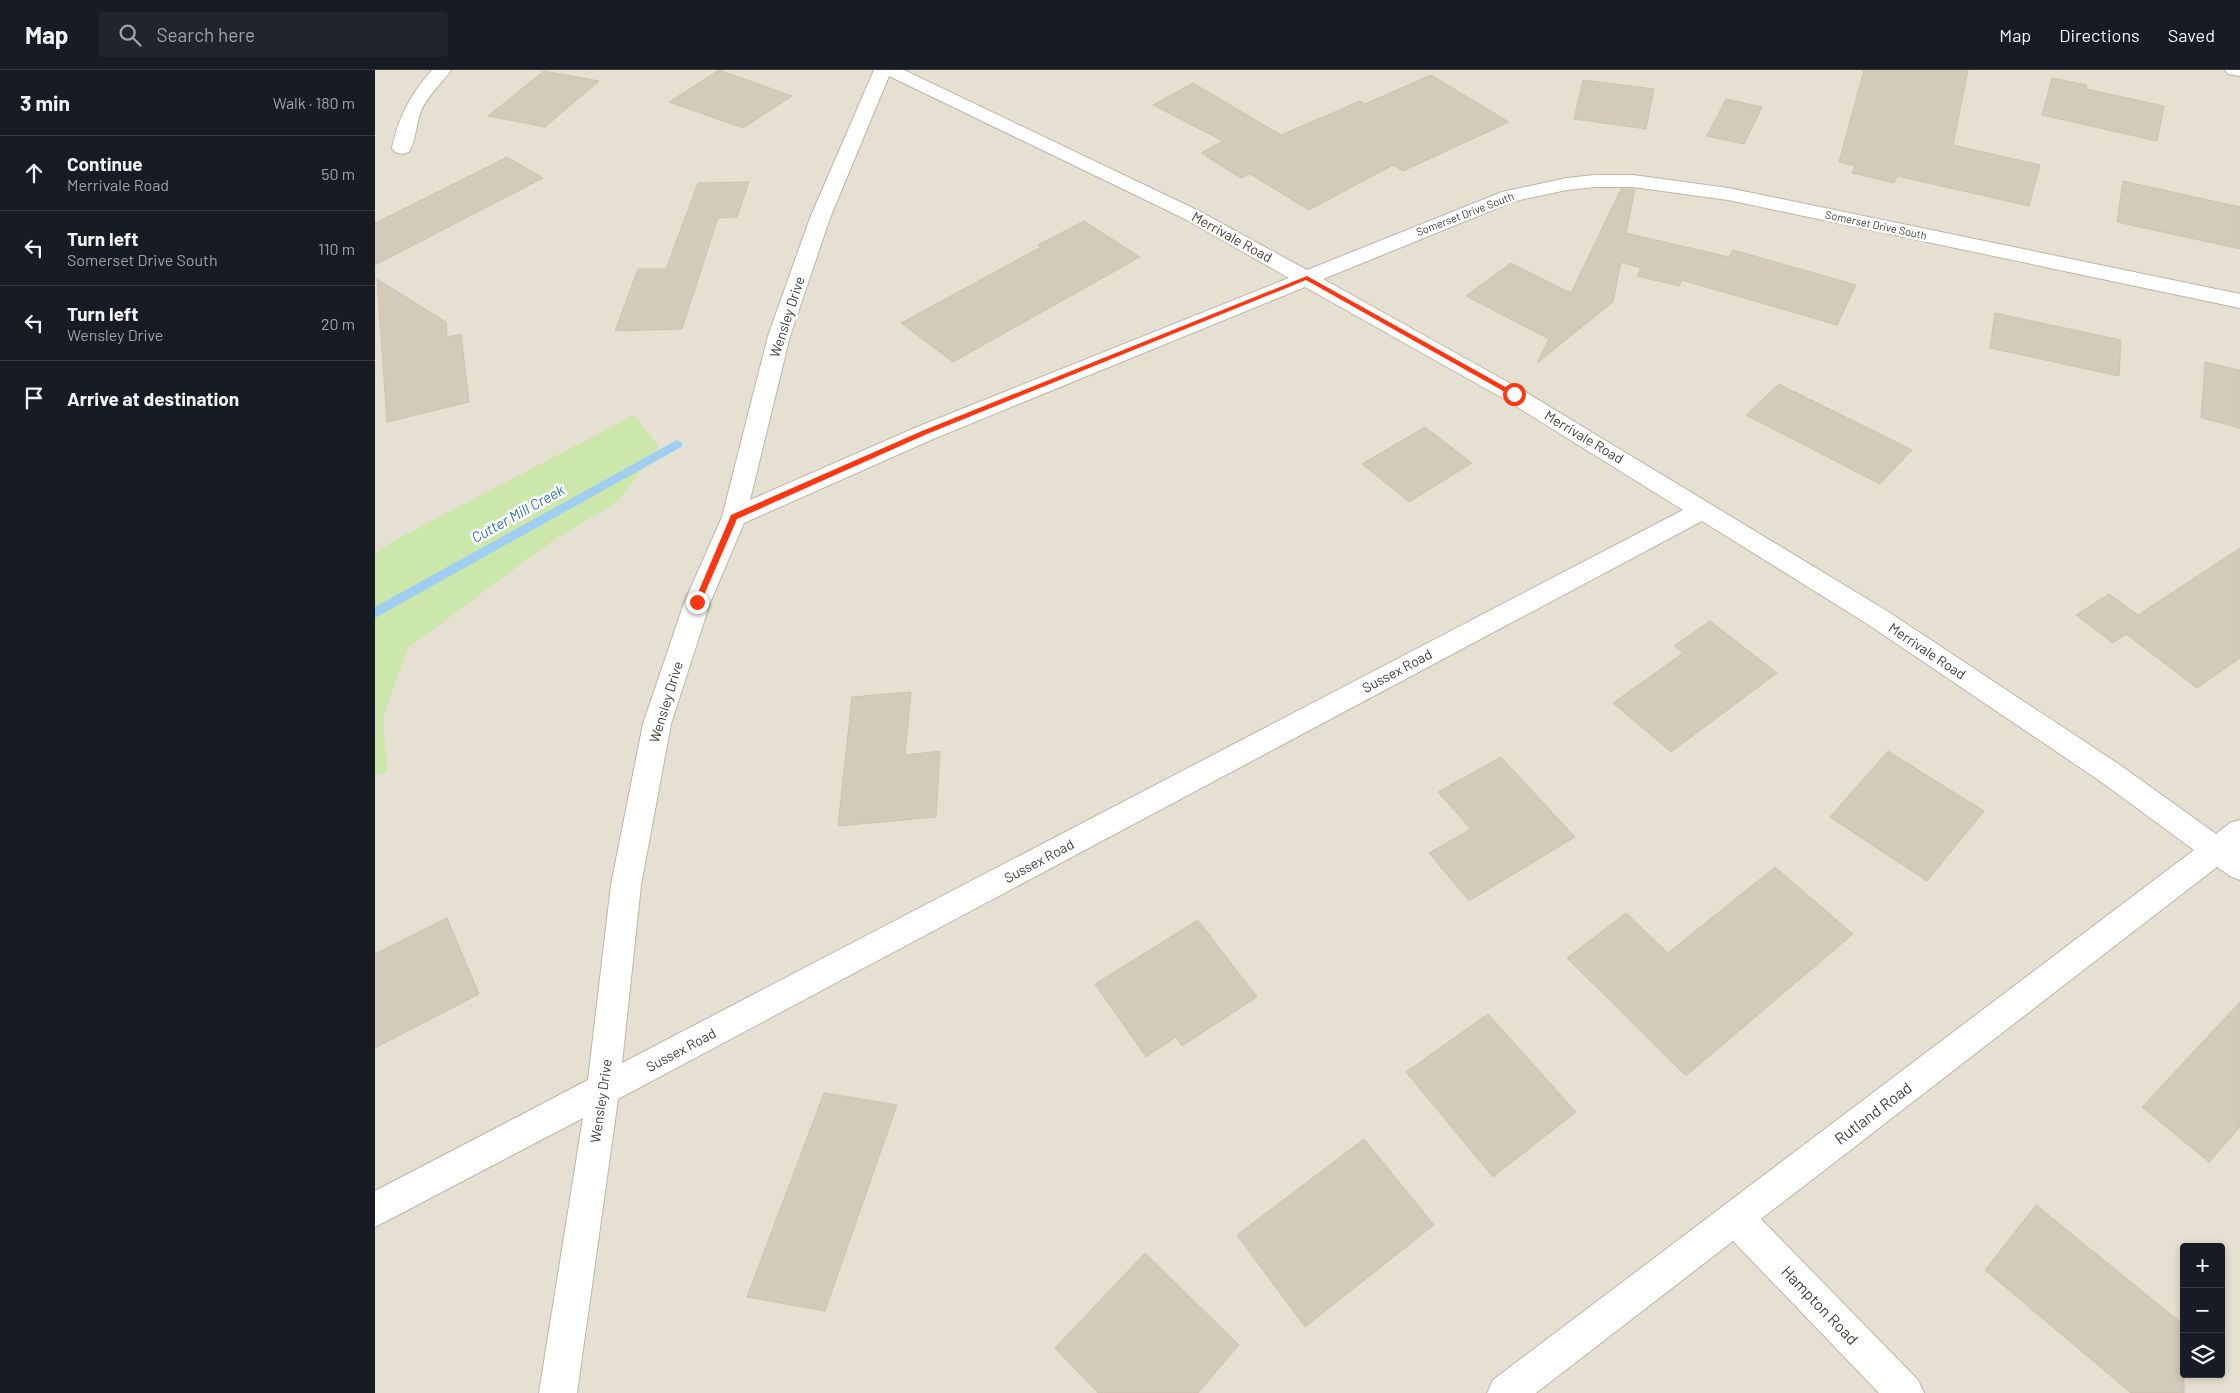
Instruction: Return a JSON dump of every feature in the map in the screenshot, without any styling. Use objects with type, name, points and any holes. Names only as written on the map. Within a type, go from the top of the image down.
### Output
[{"type":"street","points":[[402,148],[407,119],[419,95],[441,70]]},
{"type":"street","name":"Wensley Drive","points":[[558,1393],[603,1092],[625,885],[657,724],[697,602],[734,517],[779,336],[820,218],[883,70]]},
{"type":"street","name":"Merrivale Road","points":[[890,70],[1192,215],[1514,394],[1878,618],[2110,773],[2232,850]]},
{"type":"street","points":[[2233,70],[2240,71]]},
{"type":"street","name":"Somerset Drive South","points":[[734,517],[925,433],[1509,196],[1567,184],[1595,181],[1633,181],[1728,194],[2240,301]]},
{"type":"street","name":"Sussex Road","points":[[375,1210],[603,1092],[1703,510]]},
{"type":"street","name":"Rutland Road","points":[[1506,1393],[1735,1218],[2232,850]]},
{"type":"street","name":"Hampton Road","points":[[1735,1218],[1905,1393]]},
{"type":"shaded area","points":[[375,70],[2240,70],[2240,1393],[375,1393]]},
{"type":"green space","points":[[634,415],[659,447],[616,503],[555,539],[408,648],[383,717],[387,772],[375,775],[375,553],[393,541]]},
{"type":"building","points":[[719,70],[792,96],[743,128],[669,102]]},
{"type":"building","points":[[1864,70],[1968,70],[1953,145],[2040,165],[2029,206],[1897,176],[1894,183],[1852,173],[1855,166],[1839,162]]},
{"type":"building","points":[[544,71],[599,81],[545,127],[488,116]]},
{"type":"building","points":[[1431,75],[1509,122],[1403,171],[1393,165],[1309,210],[1250,174],[1241,178],[1201,153],[1223,141],[1153,105],[1193,83],[1281,135],[1360,101],[1365,104]]},
{"type":"building","points":[[2052,78],[2087,85],[2086,89],[2164,106],[2157,141],[2042,115]]},
{"type":"building","points":[[1583,80],[1654,89],[1646,129],[1574,119]]},
{"type":"building","points":[[1726,99],[1762,107],[1744,144],[1707,136]]},
{"type":"building","points":[[507,157],[543,178],[375,265],[375,223]]},
{"type":"building","points":[[2123,181],[2240,207],[2240,249],[2117,222]]},
{"type":"building","points":[[749,182],[737,217],[718,218],[682,329],[615,331],[638,269],[666,269],[698,183]]},
{"type":"building","points":[[1621,189],[1635,189],[1626,233],[1729,257],[1733,250],[1856,285],[1837,325],[1682,280],[1679,286],[1637,276],[1641,268],[1621,262],[1613,302],[1537,363],[1549,339],[1466,296],[1511,263],[1571,293]]},
{"type":"building","points":[[1084,221],[1140,257],[953,362],[901,323],[1041,247],[1038,245]]},
{"type":"building","points":[[377,279],[446,322],[447,337],[461,334],[469,402],[387,422]]},
{"type":"building","points":[[1995,313],[2121,340],[2119,376],[1990,348]]},
{"type":"building","points":[[2205,362],[2240,370],[2240,428],[2201,418]]},
{"type":"building","points":[[1779,384],[1912,450],[1880,484],[1746,415]]},
{"type":"building","points":[[1425,427],[1472,463],[1409,502],[1362,464]]},
{"type":"building","points":[[2240,548],[2240,658],[2197,688],[2126,634],[2113,643],[2076,615],[2109,594],[2138,615]]},
{"type":"building","points":[[1710,621],[1777,673],[1671,752],[1613,703],[1683,653],[1674,646]]},
{"type":"building","points":[[911,692],[905,755],[940,751],[936,817],[838,826],[852,697]]},
{"type":"building","points":[[1888,751],[1984,811],[1927,881],[1830,817]]},
{"type":"building","points":[[1501,757],[1575,837],[1469,901],[1429,853],[1471,829],[1438,792]]},
{"type":"building","points":[[1775,867],[1853,934],[1686,1076],[1567,958],[1626,913],[1668,953]]},
{"type":"building","points":[[447,918],[479,994],[375,1048],[375,954]]},
{"type":"building","points":[[1198,920],[1257,997],[1182,1046],[1176,1037],[1146,1057],[1095,984]]},
{"type":"building","points":[[2240,1002],[2240,1127],[2209,1162],[2142,1107]]},
{"type":"building","points":[[1488,1014],[1576,1112],[1493,1177],[1406,1072]]},
{"type":"building","points":[[824,1093],[897,1105],[825,1311],[747,1297]]},
{"type":"building","points":[[1364,1139],[1434,1225],[1305,1327],[1237,1235]]},
{"type":"building","points":[[2036,1205],[2180,1322],[2180,1378],[2184,1378],[2184,1393],[2131,1393],[1985,1270]]},
{"type":"building","points":[[1145,1253],[1239,1345],[1198,1393],[1098,1393],[1055,1348]]},
{"type":"waterway","name":"Cutter Mill Creek","points":[[375,613],[677,444]]},
{"type":"route","points":[[697,602],[734,517],[925,433],[1307,278],[1514,394]]}]
